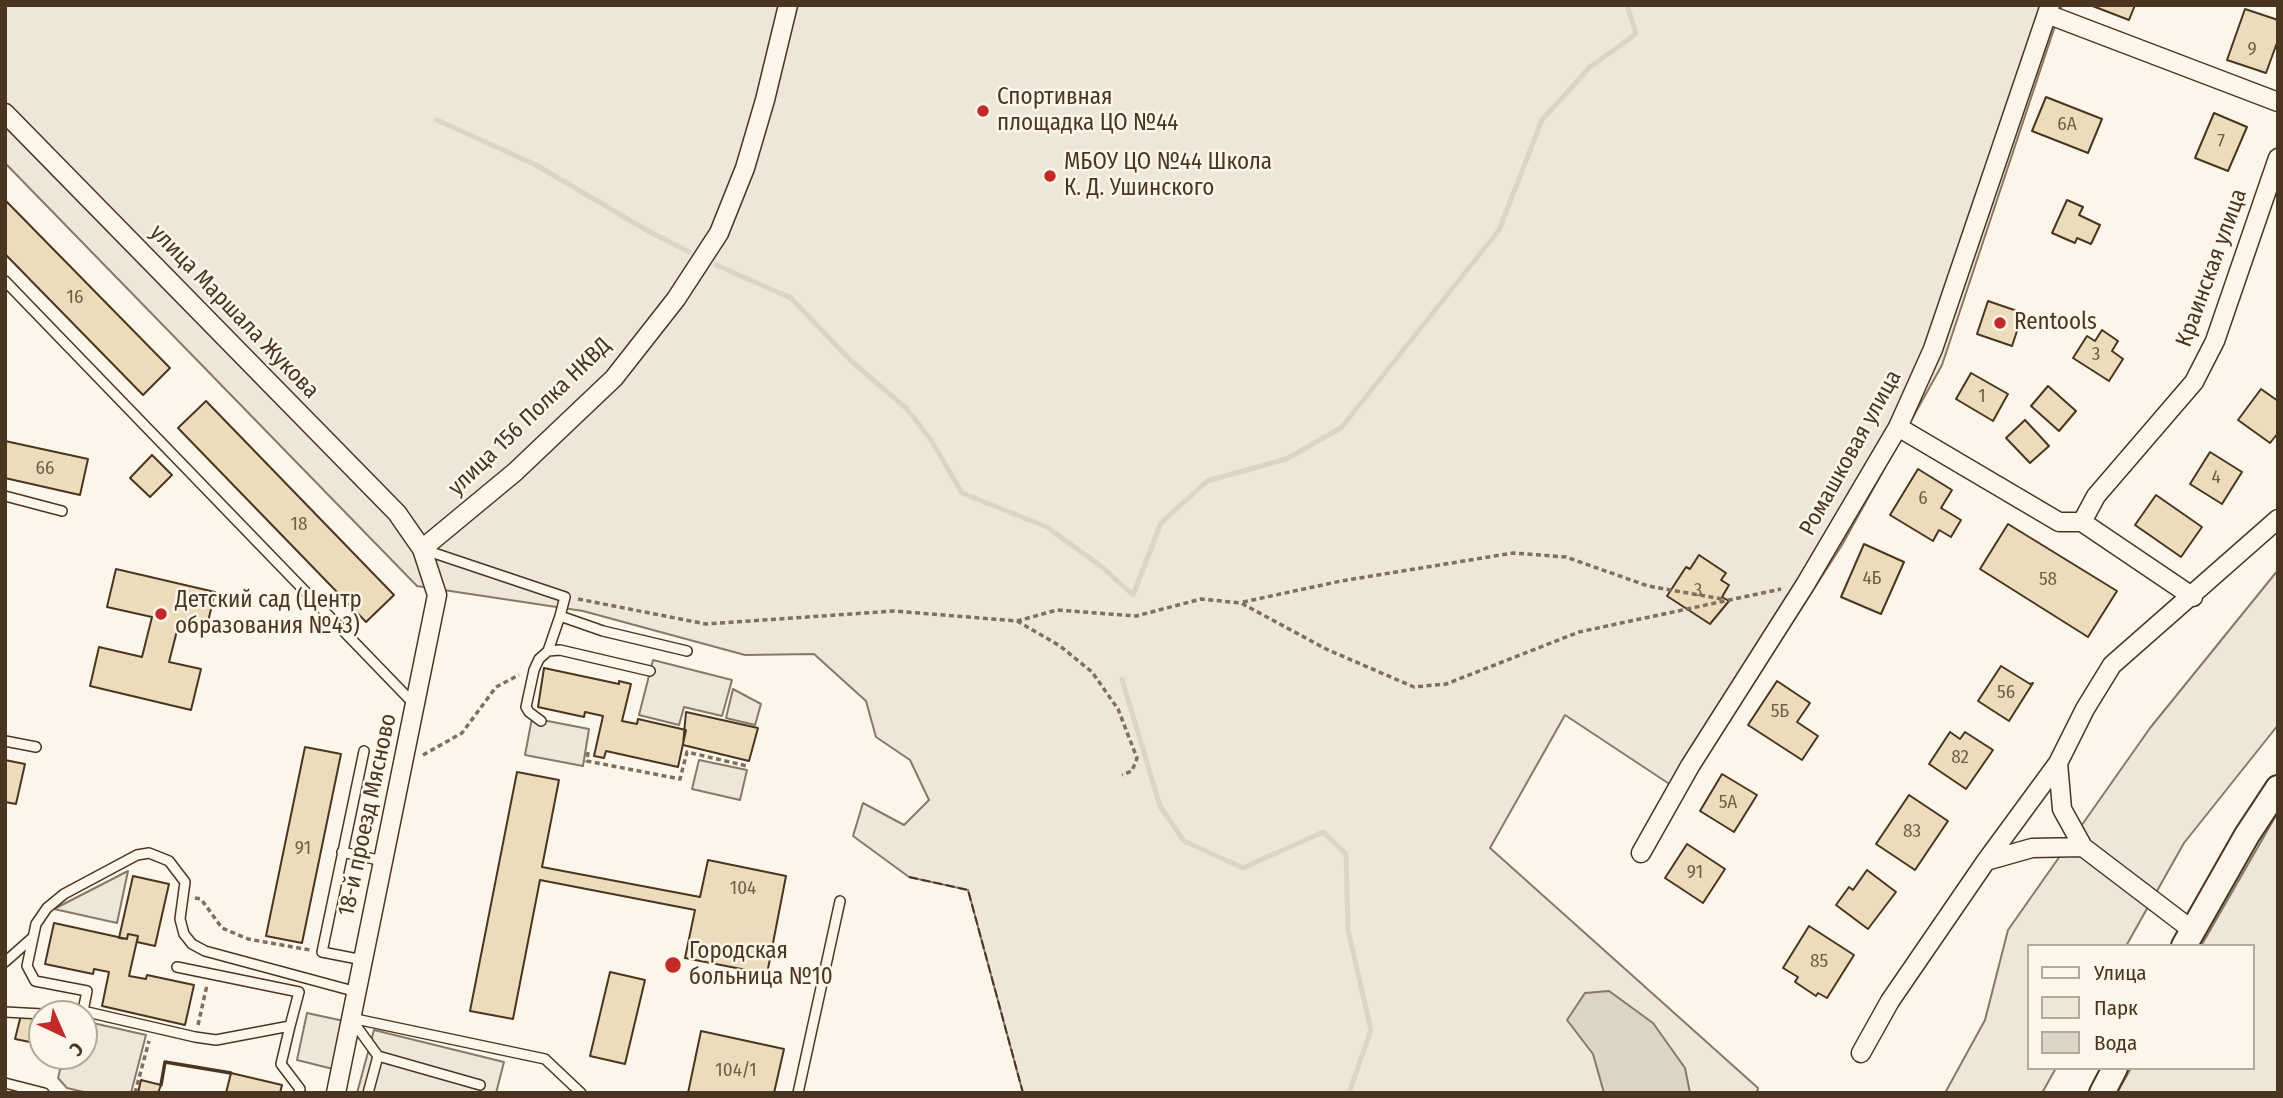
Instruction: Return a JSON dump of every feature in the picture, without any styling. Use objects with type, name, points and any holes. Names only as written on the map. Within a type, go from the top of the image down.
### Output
[{"type":"main road","points":[[2188,938],[2247,835],[2278,788]]},
{"type":"main road","points":[[2102,1093],[2114,1070]]},
{"type":"street","name":"улица 156 Полка НКВД","points":[[422,549],[515,472],[614,378],[676,299],[719,233],[745,168],[788,5]]},
{"type":"street","points":[[2048,10],[2278,102]]},
{"type":"street","name":"Ромашковая улица","points":[[1641,853],[1690,766],[1805,585],[1898,427],[1933,349],[2048,10]]},
{"type":"street","name":"улица Маршала Жукова","points":[[5,113],[397,513],[422,549]]},
{"type":"street","name":"Краинская улица","points":[[2082,522],[2096,496],[2194,382],[2215,341],[2278,158]]},
{"type":"street","points":[[1898,427],[2059,522],[2082,522],[2193,597]]},
{"type":"street","points":[[1861,1053],[1890,1001],[1986,861],[2058,764],[2085,709],[2112,666],[2278,519]]},
{"type":"street","name":"18-й проезд Мясново","points":[[336,1093],[437,595],[422,549]]},
{"type":"street","points":[[2058,764],[2062,809],[2083,847],[2188,938]]},
{"type":"street","points":[[1986,861],[2032,848],[2083,847]]},
{"type":"lane","points":[[5,281],[416,705]]},
{"type":"lane","points":[[5,496],[62,511]]},
{"type":"lane","points":[[422,549],[565,597],[548,651],[538,659],[532,676],[526,707],[541,721]]},
{"type":"lane","points":[[560,616],[687,651]]},
{"type":"lane","points":[[548,651],[561,650],[650,671]]},
{"type":"lane","points":[[5,741],[36,747]]},
{"type":"lane","points":[[363,960],[322,952],[364,751]]},
{"type":"lane","points":[[342,852],[383,861]]},
{"type":"lane","points":[[84,1000],[87,991],[35,981],[29,974],[36,924],[55,901],[137,855],[157,854],[169,861],[185,882],[180,919],[184,934],[192,944],[205,951],[358,992]]},
{"type":"lane","points":[[798,1093],[841,901]]},
{"type":"lane","points":[[5,962],[32,938]]},
{"type":"lane","points":[[177,967],[299,992],[281,1064],[300,1089],[299,1093]]},
{"type":"lane","points":[[5,1012],[28,1013]]},
{"type":"lane","points":[[98,1016],[216,1040],[290,1026]]},
{"type":"lane","points":[[351,1018],[378,1056],[480,1085]]},
{"type":"lane","points":[[351,1018],[545,1059],[581,1093]]},
{"type":"lane","points":[[368,1093],[378,1056]]},
{"type":"lane","points":[[5,1083],[44,1093]]},
{"type":"path","points":[[565,597],[706,624],[894,611],[1017,621],[1057,610],[1136,616],[1201,599],[1241,603],[1341,581],[1513,553],[1566,556],[1648,586],[1724,599]]},
{"type":"path","points":[[1241,603],[1326,649],[1414,687],[1446,684],[1578,632],[1724,599],[1805,585]]},
{"type":"path","points":[[1017,621],[1060,646],[1092,672],[1111,699],[1137,758],[1132,771],[1122,775]]},
{"type":"path","points":[[403,766],[462,733],[505,680],[523,674],[532,676]]},
{"type":"path","points":[[588,752],[587,761],[680,779],[687,752],[747,766]]},
{"type":"path","points":[[183,896],[201,899],[222,928],[248,939],[322,952]]},
{"type":"path","points":[[195,1037],[209,974]]},
{"type":"path","points":[[135,1093],[153,1028]]},
{"type":"green space","points":[[5,5],[2062,5],[1942,365],[1842,545],[1683,793],[1565,715],[1490,848],[1758,1088],[1757,1093],[1023,1093],[968,890],[909,877],[853,836],[863,803],[904,825],[929,800],[910,760],[876,737],[866,701],[814,654],[745,655],[583,611],[417,586],[5,163]]},
{"type":"green space","points":[[2278,570],[2278,725],[2184,843],[2127,944],[2028,944],[2028,1070],[2055,1070],[2042,1093],[1945,1093],[1985,1020],[2008,930],[2150,728]]},
{"type":"green space","points":[[733,689],[761,704],[755,725],[726,718]]},
{"type":"green space","points":[[699,760],[747,770],[740,800],[692,789]]},
{"type":"green space","points":[[2278,812],[2278,1093],[2117,1093],[2130,1070],[2255,1070],[2255,944],[2202,944]]},
{"type":"green space","points":[[98,1024],[146,1035],[131,1093],[88,1093],[67,1088],[58,1078],[60,1070],[98,1070]]},
{"type":"shaded area","points":[[653,660],[732,680],[722,716],[684,707],[679,725],[639,715]]},
{"type":"shaded area","points":[[532,718],[589,729],[583,766],[525,755]]},
{"type":"shaded area","points":[[128,871],[117,923],[54,909]]},
{"type":"shaded area","points":[[307,1013],[344,1021],[333,1069],[297,1060]]},
{"type":"shaded area","points":[[374,1030],[504,1062],[496,1093],[357,1093]]},
{"type":"water","points":[[1609,991],[1653,1023],[1685,1068],[1690,1093],[1604,1093],[1593,1054],[1567,1020],[1585,993]]},
{"type":"building","points":[[2090,5],[2135,5],[2129,20]]},
{"type":"building","points":[[2245,9],[2278,20],[2278,40],[2266,73],[2227,60]]},
{"type":"building","points":[[2046,97],[2102,119],[2088,153],[2032,131]]},
{"type":"building","points":[[2214,113],[2247,127],[2228,171],[2195,158]]},
{"type":"building","points":[[5,200],[170,368],[143,395],[5,254]]},
{"type":"building","points":[[2067,200],[2083,207],[2079,215],[2100,225],[2091,244],[2077,238],[2075,243],[2052,233]]},
{"type":"building","name":"Rentools","points":[[1988,301],[2023,313],[2012,346],[1977,334]]},
{"type":"building","points":[[2102,330],[2118,341],[2112,351],[2123,359],[2109,381],[2073,358],[2087,336],[2095,341]]},
{"type":"building","points":[[1971,373],[2008,394],[1993,421],[1956,399]]},
{"type":"building","points":[[2048,386],[2076,411],[2059,431],[2031,406]]},
{"type":"building","points":[[2261,389],[2278,401],[2278,433],[2270,443],[2238,420]]},
{"type":"building","points":[[206,401],[394,595],[366,622],[178,428]]},
{"type":"building","points":[[2025,420],[2049,446],[2030,463],[2006,438]]},
{"type":"building","points":[[5,441],[88,459],[80,495],[5,478]]},
{"type":"building","points":[[2210,452],[2242,472],[2222,504],[2190,484]]},
{"type":"building","points":[[152,455],[172,475],[150,497],[130,478]]},
{"type":"building","points":[[1918,469],[1952,490],[1941,508],[1961,520],[1951,537],[1939,530],[1933,541],[1890,515]]},
{"type":"building","points":[[2156,495],[2202,527],[2181,557],[2135,525]]},
{"type":"building","points":[[2008,524],[2117,591],[2088,637],[1980,569]]},
{"type":"building","points":[[1864,544],[1904,562],[1881,614],[1841,597]]},
{"type":"building","points":[[1699,555],[1726,573],[1721,580],[1729,585],[1722,597],[1729,601],[1710,624],[1667,596],[1686,567],[1690,569]]},
{"type":"building","points":[[116,569],[215,592],[207,626],[180,619],[169,662],[201,669],[191,710],[90,686],[99,647],[142,657],[152,617],[107,607]]},
{"type":"building","points":[[2001,666],[2030,684],[2033,683],[2009,721],[1978,701]]},
{"type":"building","points":[[544,668],[619,684],[619,681],[631,684],[622,721],[637,724],[638,719],[686,730],[678,767],[606,751],[604,758],[594,756],[603,716],[585,712],[584,717],[538,707]]},
{"type":"building","points":[[1777,681],[1810,703],[1797,722],[1818,736],[1802,760],[1748,725]]},
{"type":"building","points":[[686,712],[758,728],[749,761],[683,745]]},
{"type":"building","points":[[1950,732],[1960,739],[1965,732],[1993,750],[1966,789],[1929,764]]},
{"type":"building","points":[[305,747],[341,754],[302,943],[266,936]]},
{"type":"building","points":[[5,760],[25,764],[16,804],[5,802]]},
{"type":"building","points":[[517,772],[559,780],[542,867],[700,897],[708,860],[786,876],[767,974],[685,958],[695,910],[540,880],[513,1019],[470,1011]]},
{"type":"building","points":[[1722,774],[1757,795],[1734,832],[1700,811]]},
{"type":"building","points":[[1909,795],[1948,821],[1915,870],[1876,844]]},
{"type":"building","points":[[1687,844],[1725,869],[1703,903],[1665,878]]},
{"type":"building","points":[[1867,870],[1896,892],[1868,929],[1836,905],[1849,887],[1853,890]]},
{"type":"building","points":[[133,876],[169,884],[155,946],[137,942],[138,936],[128,934],[127,939],[119,938]]},
{"type":"building","points":[[54,923],[127,939],[128,934],[138,936],[129,976],[146,979],[147,975],[194,985],[185,1025],[102,1006],[109,972],[94,969],[93,974],[45,964]]},
{"type":"building","points":[[1809,926],[1854,955],[1827,998],[1818,993],[1816,996],[1795,982],[1798,977],[1783,968]]},
{"type":"building","points":[[610,972],[645,980],[625,1064],[590,1056]]},
{"type":"building","points":[[21,1015],[28,1017],[28,1042],[15,1039]]},
{"type":"building","points":[[701,1031],[784,1049],[774,1093],[688,1093]]},
{"type":"building","points":[[231,1073],[282,1085],[280,1093],[226,1093]]},
{"type":"building","points":[[141,1080],[161,1085],[158,1093],[138,1093]]},
{"type":"waterway","points":[[716,265],[791,298],[850,360],[907,409],[931,440],[962,493],[1047,527],[1102,567],[1133,595],[1161,523],[1207,481],[1286,459],[1341,428],[1499,230],[1542,120],[1590,67],[1636,34],[1627,5]]},
{"type":"waterway","points":[[437,120],[536,165],[689,252]]},
{"type":"waterway","points":[[1122,679],[1160,806],[1184,841],[1243,868],[1323,832],[1346,854],[1348,930],[1371,1030],[1349,1093]]},
{"type":"fence","points":[[909,877],[968,890],[1023,1093]]},
{"type":"wall","points":[[161,1085],[165,1062],[231,1073]]},
{"type":"place","name":"Спортивная площадка ЦО №44","points":[[983,111]]},
{"type":"place","name":"МБОУ ЦО №44 Школа К. Д. Ушинского","points":[[1050,176]]},
{"type":"place","name":"Rentools","points":[[2000,323]]},
{"type":"place","name":"Детский сад (Центр образования №43)","points":[[161,614]]},
{"type":"place","name":"Городская больница №10","points":[[673,965]]}]
